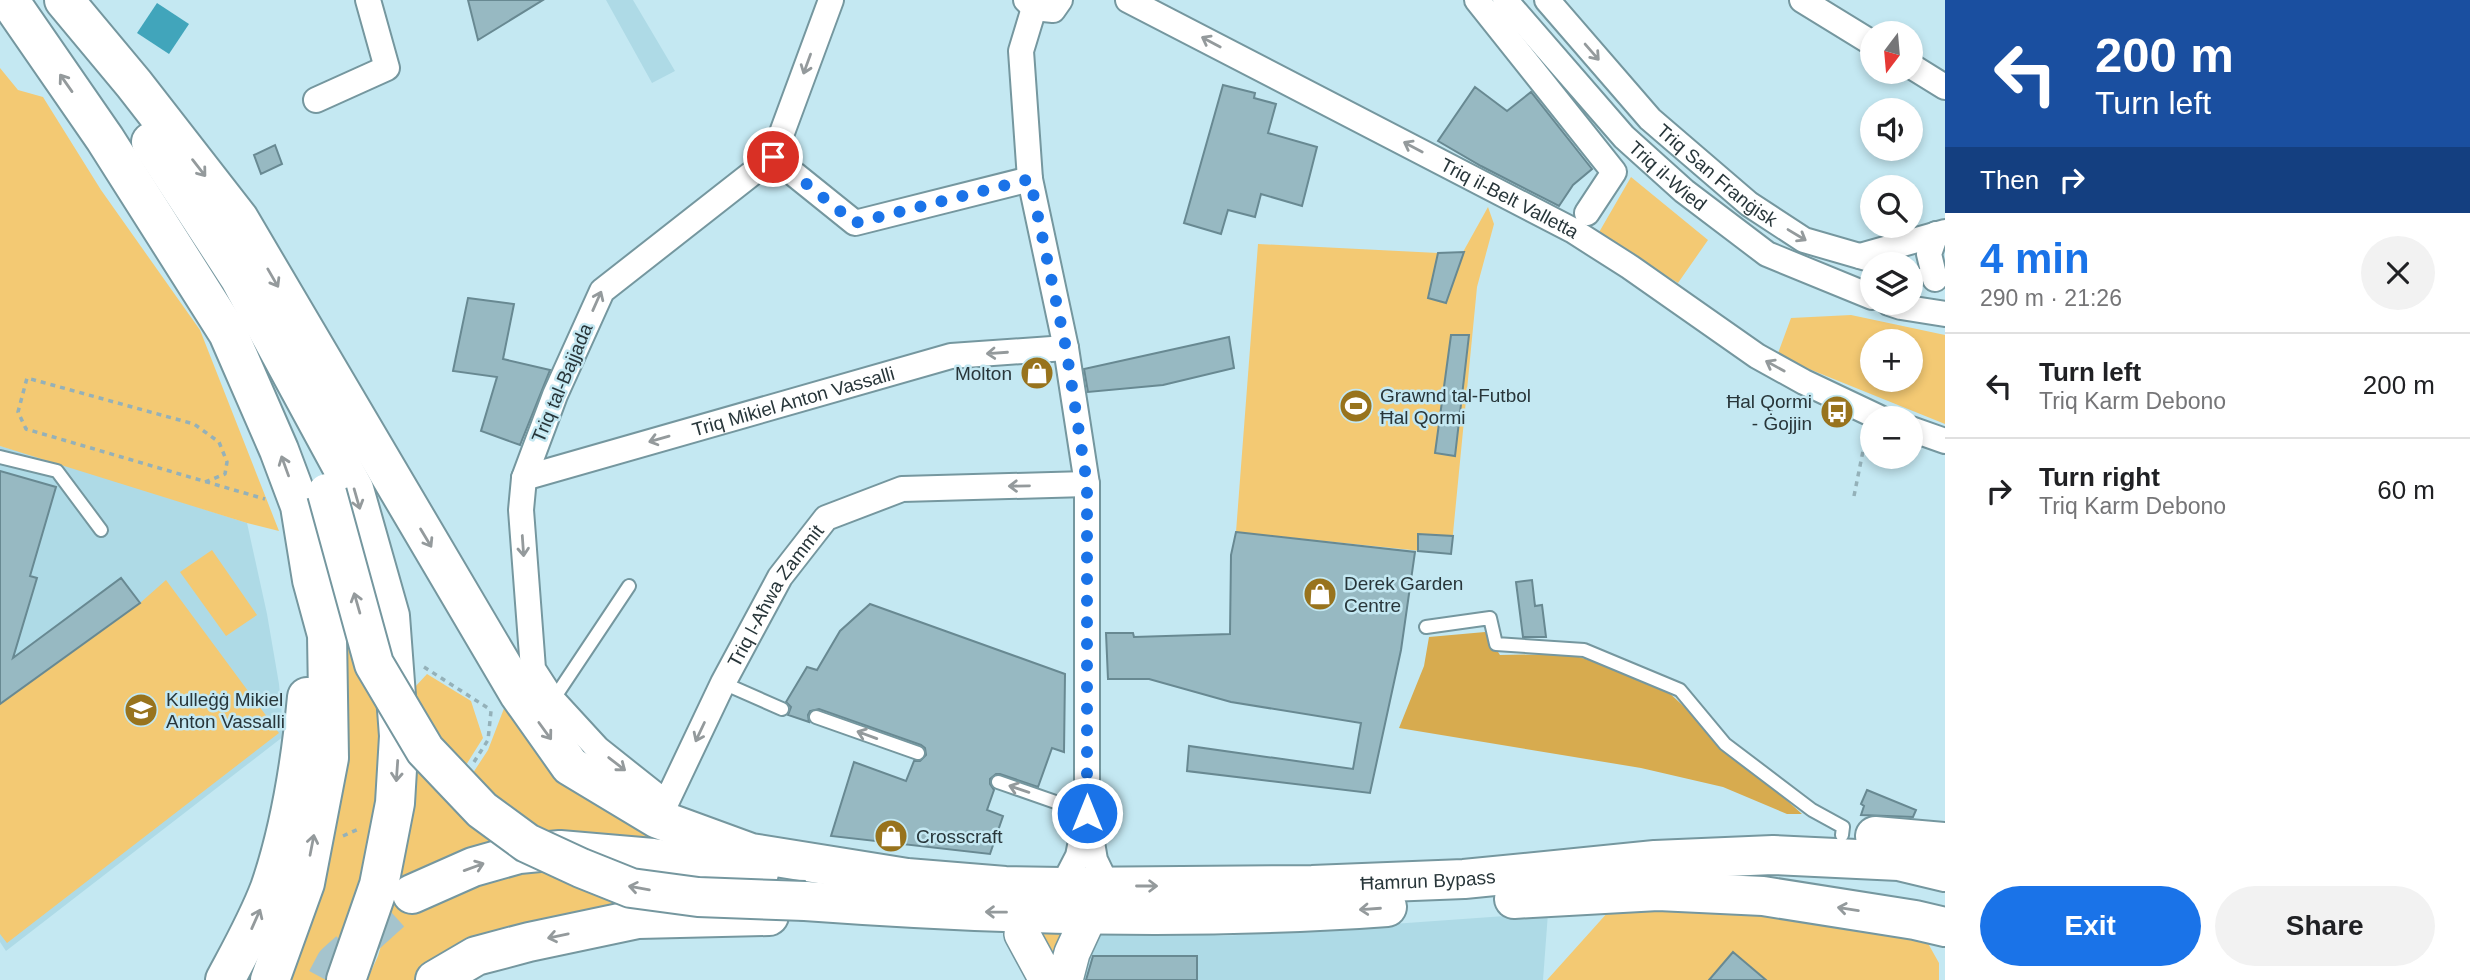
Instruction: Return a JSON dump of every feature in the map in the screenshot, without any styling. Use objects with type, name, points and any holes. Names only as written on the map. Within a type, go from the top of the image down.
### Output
[{"type":"highway","points":[[9,0],[105,139],[170,204],[254,328],[281,382],[314,500],[374,664],[425,750],[482,810],[527,843],[631,888],[698,897],[805,901],[942,911]]},
{"type":"highway","points":[[58,0],[239,277],[354,489],[390,616],[399,736],[395,803],[379,885],[346,980]]},
{"type":"highway","points":[[64,0],[134,84],[239,219],[519,694],[570,765],[658,819],[751,853],[907,878]]},
{"type":"highway","points":[[225,980],[270,888],[287,825],[303,744],[309,668],[314,500]]},
{"type":"highway","points":[[270,980],[305,883],[329,758],[327,635],[312,580]]},
{"type":"highway","points":[[666,803],[766,845],[914,865],[1005,886]]},
{"type":"highway","points":[[1464,891],[1654,840],[1771,833],[1945,842]]},
{"type":"highway","points":[[412,894],[473,867],[519,854],[560,850],[653,858],[818,882],[907,878]]},
{"type":"highway","name":"Ħamrun Bypass","points":[[942,911],[1312,885],[1464,891],[1655,860],[1772,864],[1899,861],[1945,872]]},
{"type":"highway","name":"Ħamrun Bypass","points":[[1772,864],[1896,879],[1945,890]]},
{"type":"highway","name":"Ħamrun Bypass","points":[[907,878],[1005,886],[1062,887],[1099,900]]},
{"type":"highway","points":[[1464,891],[1658,891],[1763,896],[1930,923],[1945,943]]},
{"type":"highway","points":[[435,980],[476,956],[638,919],[942,911]]},
{"type":"street","points":[[316,100],[387,68],[368,0]]},
{"type":"street","points":[[831,0],[773,157],[855,223],[1030,179]]},
{"type":"street","points":[[1060,0],[1053,10],[1030,4],[1021,51],[1030,179],[1066,348],[1087,484],[1087,813],[1099,900],[1072,953],[1065,980]]},
{"type":"street","name":"Triq il-Belt Valletta","points":[[1128,0],[1572,230],[1757,356],[1860,409]]},
{"type":"street","name":"Triq il-Wied","points":[[1477,0],[1614,172],[1587,213]]},
{"type":"street","name":"Triq il-Wied","points":[[1505,0],[1625,136],[1684,191],[1767,254],[1860,291]]},
{"type":"street","name":"Triq San Franġisk","points":[[1547,0],[1650,119],[1749,204],[1804,240],[1860,256]]},
{"type":"street","points":[[1802,0],[1860,36]]},
{"type":"street","points":[[1923,73],[1945,87]]},
{"type":"street","name":"Triq tal-Bajjada","points":[[666,803],[598,749],[553,700],[533,669],[521,510],[524,478],[555,395],[602,290],[773,157]]},
{"type":"street","points":[[1874,252],[1940,233]]},
{"type":"street","points":[[1923,268],[1940,233]]},
{"type":"street","points":[[1923,296],[1945,314]]},
{"type":"street","name":"Triq Mikiel Anton Vassalli","points":[[524,478],[951,356],[1066,348]]},
{"type":"street","points":[[1923,434],[1945,442]]},
{"type":"street","name":"Triq l-Aħwa Zammit","points":[[666,803],[723,683],[780,577],[826,518],[902,488],[1087,484]]},
{"type":"street","points":[[1062,887],[1078,856],[1087,813]]},
{"type":"street","points":[[1022,934],[1047,980]]},
{"type":"lane","points":[[0,457],[57,471],[101,530]]},
{"type":"lane","points":[[553,700],[629,586]]},
{"type":"lane","points":[[1426,627],[1490,618],[1496,644],[1584,650],[1680,690],[1725,744],[1812,810],[1843,827],[1842,835]]},
{"type":"lane","points":[[723,683],[782,709]]},
{"type":"lane","points":[[816,717],[918,753]]},
{"type":"lane","points":[[998,782],[1087,813]]},
{"type":"path","points":[[205,482],[225,474],[227,462],[219,442],[194,424],[27,379],[18,412],[26,429],[205,482],[258,497],[314,500]]},
{"type":"path","points":[[1854,496],[1861,469]]},
{"type":"path","points":[[424,668],[491,710]]},
{"type":"path","points":[[334,839],[368,826]]},
{"type":"shaded area","points":[[606,0],[633,0],[675,71],[652,83]]},
{"type":"shaded area","points":[[0,68],[18,90],[43,97],[101,190],[200,330],[279,531],[0,446]]},
{"type":"shaded area","points":[[1631,177],[1708,240],[1678,283],[1598,234]]},
{"type":"shaded area","name":"Grawnd tal-Futbol Ħal Qormi","points":[[1488,207],[1494,224],[1477,287],[1451,554],[1236,532],[1258,244],[1463,252]]},
{"type":"shaded area","points":[[1851,315],[1917,329],[1860,329],[1860,390],[1777,356],[1791,318]]},
{"type":"shaded area","points":[[1923,330],[1945,335],[1945,424],[1923,415],[1923,406],[1901,406],[1866,392],[1923,392]]},
{"type":"shaded area","name":"Kulleġġ Mikiel Anton Vassalli","points":[[0,446],[247,523],[267,614],[279,684],[284,736],[6,951],[0,942]]},
{"type":"shaded area","points":[[212,550],[257,615],[226,636],[180,572]]},
{"type":"shaded area","points":[[166,580],[279,733],[7,943],[0,934],[0,694],[140,603]]},
{"type":"shaded area","points":[[338,597],[386,717],[383,798],[335,980],[292,980],[326,843]]},
{"type":"shaded area","points":[[1485,632],[1500,655],[1568,654],[1628,671],[1667,691],[1802,814],[1787,814],[1723,787],[1641,768],[1399,728],[1424,666],[1429,637]]},
{"type":"shaded area","points":[[427,674],[471,701],[483,738],[461,773],[414,712],[414,688]]},
{"type":"shaded area","points":[[508,698],[712,856],[536,836],[469,779],[488,750]]},
{"type":"shaded area","points":[[409,753],[641,903],[419,980],[367,980],[378,956],[397,891]]},
{"type":"shaded area","points":[[1689,897],[1925,938],[1939,963],[1939,980],[1766,980],[1733,952],[1709,980],[1547,980],[1609,911]]},
{"type":"shaded area","points":[[1548,913],[1543,980],[1082,980],[1090,938],[1105,929],[1224,936]]},
{"type":"shaded area","points":[[1030,931],[1066,934],[1060,978]]},
{"type":"water","points":[[157,3],[189,24],[169,54],[137,33]]},
{"type":"building","points":[[468,0],[543,0],[478,40]]},
{"type":"building","points":[[1223,85],[1255,93],[1254,98],[1276,104],[1268,133],[1317,147],[1302,206],[1261,194],[1255,217],[1228,210],[1221,234],[1184,223]]},
{"type":"building","points":[[1475,87],[1507,111],[1531,92],[1592,169],[1573,185],[1559,206],[1438,141]]},
{"type":"building","points":[[275,145],[282,164],[261,174],[254,155]]},
{"type":"building","points":[[1464,252],[1446,303],[1428,298],[1438,253]]},
{"type":"building","points":[[468,298],[514,304],[503,359],[550,370],[520,445],[481,431],[497,377],[453,371]]},
{"type":"building","points":[[1451,335],[1469,335],[1455,456],[1435,453]]},
{"type":"building","points":[[1229,337],[1234,368],[1163,385],[1088,392],[1084,369]]},
{"type":"building","points":[[0,471],[56,487],[30,576],[37,578],[13,658],[121,578],[140,603],[0,704]]},
{"type":"building","name":"Derek Garden Centre","points":[[1236,532],[1415,552],[1401,650],[1370,793],[1187,771],[1189,746],[1353,769],[1361,723],[1231,702],[1149,679],[1108,679],[1106,633],[1133,633],[1134,637],[1230,634],[1231,555]]},
{"type":"building","points":[[1418,534],[1453,536],[1451,554],[1418,551]]},
{"type":"building","points":[[1532,580],[1535,606],[1542,605],[1546,637],[1523,637],[1516,582]]},
{"type":"building","points":[[870,604],[1065,674],[1064,752],[1052,748],[1038,787],[1000,774],[990,779],[994,790],[987,810],[1003,816],[990,854],[831,836],[854,762],[906,781],[914,761],[920,761],[926,755],[925,748],[921,745],[819,709],[810,711],[809,722],[788,715],[791,707],[786,702],[807,667],[817,670],[840,631]]},
{"type":"building","points":[[1867,790],[1916,810],[1913,817],[1861,815],[1864,806],[1861,804]]},
{"type":"building","points":[[1733,952],[1766,980],[1709,980]]},
{"type":"building","points":[[1093,956],[1197,956],[1197,980],[1086,980]]},
{"type":"tunnel","points":[[326,980],[335,963],[412,894]]},
{"type":"place","name":"Molton","points":[[1037,373]]},
{"type":"place","name":"Grawnd tal-Futbol Ħal Qormi","points":[[1356,406]]},
{"type":"place","name":"Ħal Qormi - Ġojjin","points":[[1837,412]]},
{"type":"place","name":"Derek Garden Centre","points":[[1320,594]]},
{"type":"place","name":"Kulleġġ Mikiel Anton Vassalli","points":[[141,710]]},
{"type":"place","name":"Crosscraft","points":[[891,836]]},
{"type":"route","points":[[773,157],[855,223],[1030,179],[1066,348],[1087,484],[1087,813]]}]
